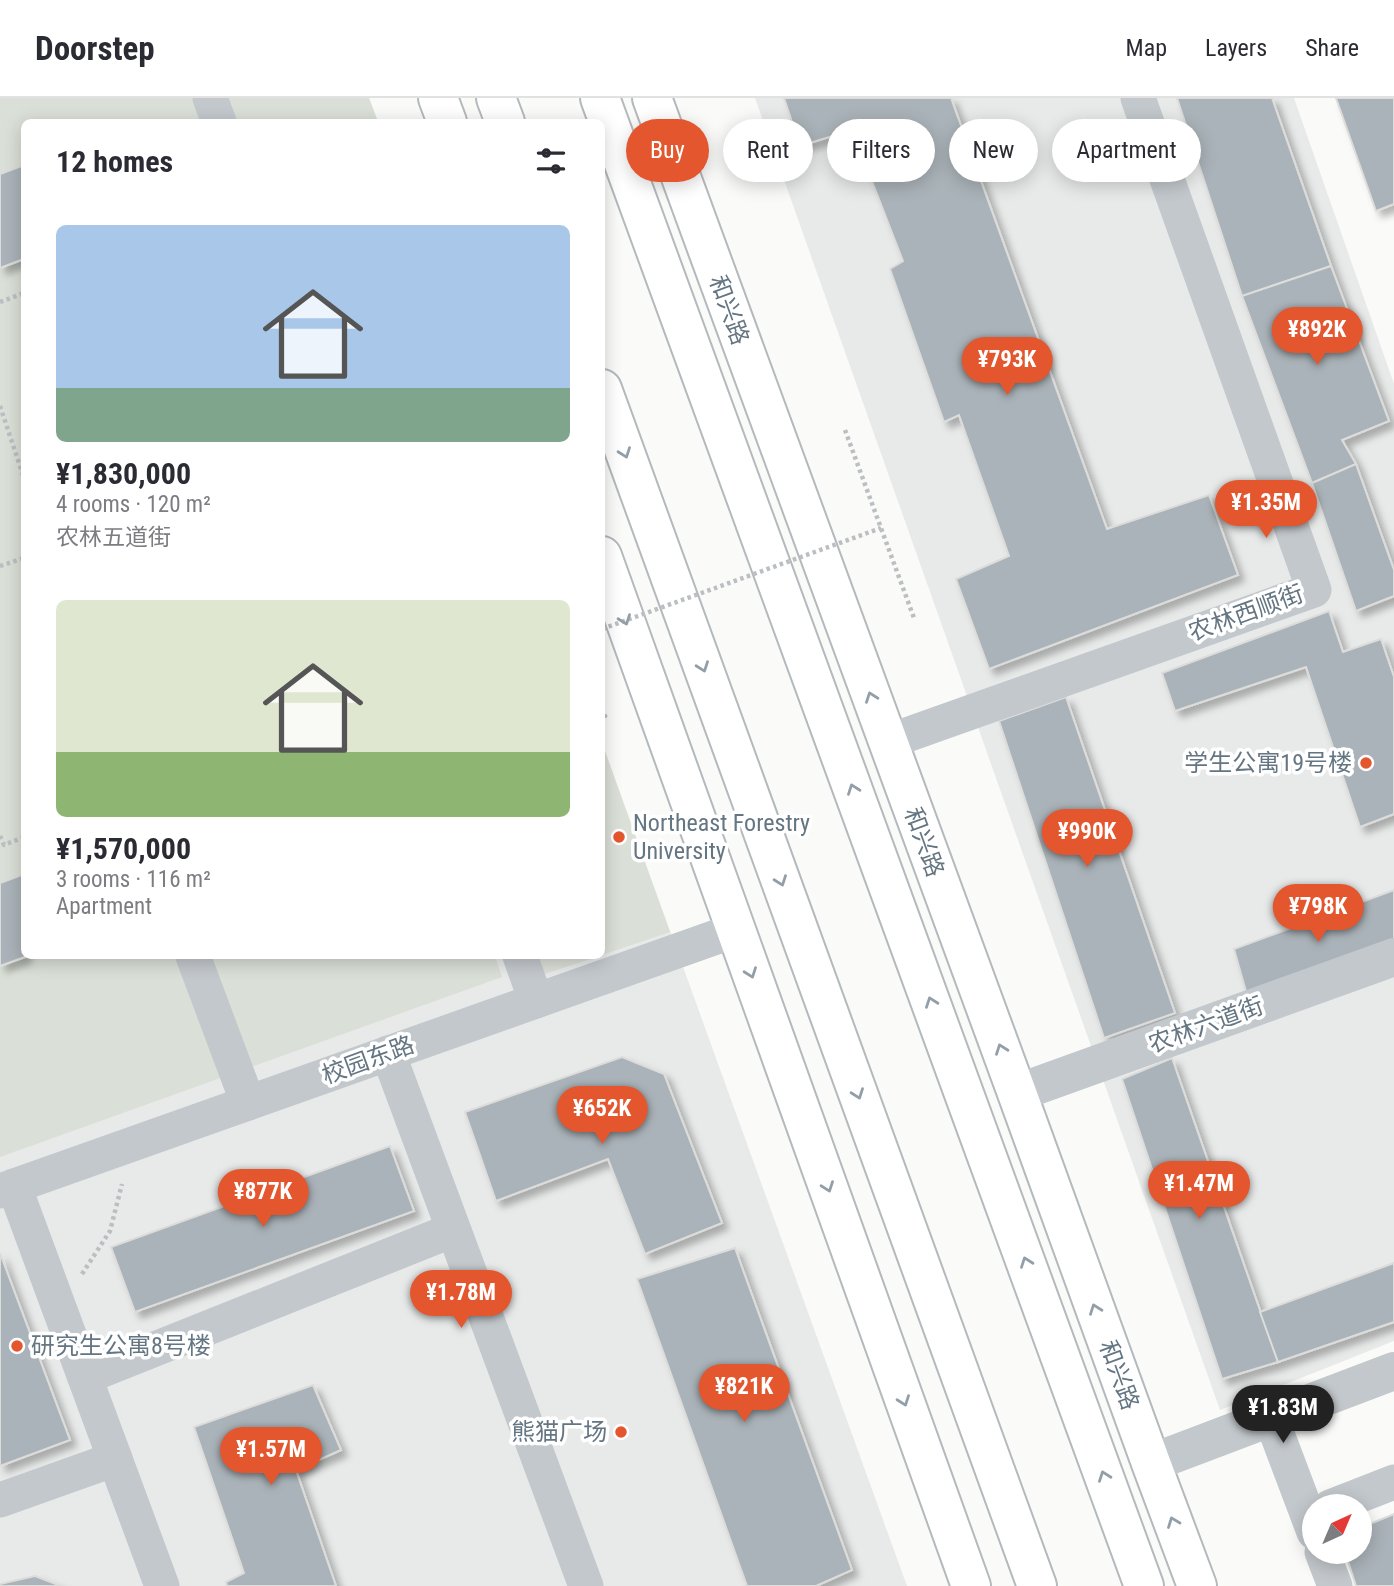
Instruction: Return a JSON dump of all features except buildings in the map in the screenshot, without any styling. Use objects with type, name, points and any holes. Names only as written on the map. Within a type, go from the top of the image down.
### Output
[{"type":"highway","points":[[438,98],[446,119]]},
{"type":"highway","points":[[496,98],[504,119]]},
{"type":"highway","name":"和兴路","points":[[600,98],[1144,1586]]},
{"type":"highway","name":"和兴路","points":[[652,98],[1198,1586]]},
{"type":"highway","points":[[605,397],[1037,1586]]},
{"type":"highway","points":[[605,564],[971,1586]]},
{"type":"street","points":[[210,98],[218,119]]},
{"type":"street","name":"农林西顺街","points":[[887,742],[1314,590],[1138,98]]},
{"type":"street","name":"校园东路","points":[[7,1188],[736,930]]},
{"type":"street","name":"农林六道街","points":[[1017,1093],[1394,957]]},
{"type":"street","points":[[194,959],[248,1103]]},
{"type":"street","points":[[521,959],[536,1000]]},
{"type":"street","points":[[388,1054],[586,1586]]},
{"type":"street","points":[[7,1188],[58,1304],[162,1586]]},
{"type":"street","points":[[85,1377],[453,1230]]},
{"type":"street","points":[[1151,1463],[1394,1371]]},
{"type":"street","points":[[1271,1418],[1306,1494]]},
{"type":"street","points":[[0,1500],[115,1459]]},
{"type":"street","points":[[1368,1494],[1394,1482]]},
{"type":"street","points":[[1327,1564],[1335,1586]]},
{"type":"path","points":[[0,302],[21,294]]},
{"type":"path","points":[[0,406],[21,469]]},
{"type":"path","points":[[845,430],[914,618]]},
{"type":"path","points":[[605,628],[881,528]]},
{"type":"path","points":[[0,566],[21,559]]},
{"type":"path","points":[[0,836],[4,845],[21,838]]},
{"type":"path","points":[[58,1304],[71,1290],[110,1231],[123,1188],[120,1148]]},
{"type":"shaded area","name":"Northeast Forestry University","points":[[0,98],[369,98],[377,119],[21,119],[21,959],[605,959],[605,751],[907,1586],[0,1586]]},
{"type":"shaded area","points":[[0,98],[199,98],[207,119],[21,119],[21,959],[496,959],[502,977],[0,1157]]},
{"type":"shaded area","points":[[223,98],[369,98],[377,119],[231,119]]},
{"type":"shaded area","points":[[755,98],[1294,98],[1394,384],[1394,1341],[1220,1410],[785,182],[813,182],[813,119],[762,119]]},
{"type":"shaded area","points":[[605,751],[670,932],[605,954]]},
{"type":"shaded area","points":[[535,959],[591,959],[541,975]]},
{"type":"place","name":"学生公寓19号楼","points":[[1366,763]]},
{"type":"place","name":"Northeast Forestry University","points":[[619,837]]},
{"type":"place","name":"研究生公寓8号楼","points":[[17,1346]]},
{"type":"place","name":"熊猫广场","points":[[621,1432]]}]
